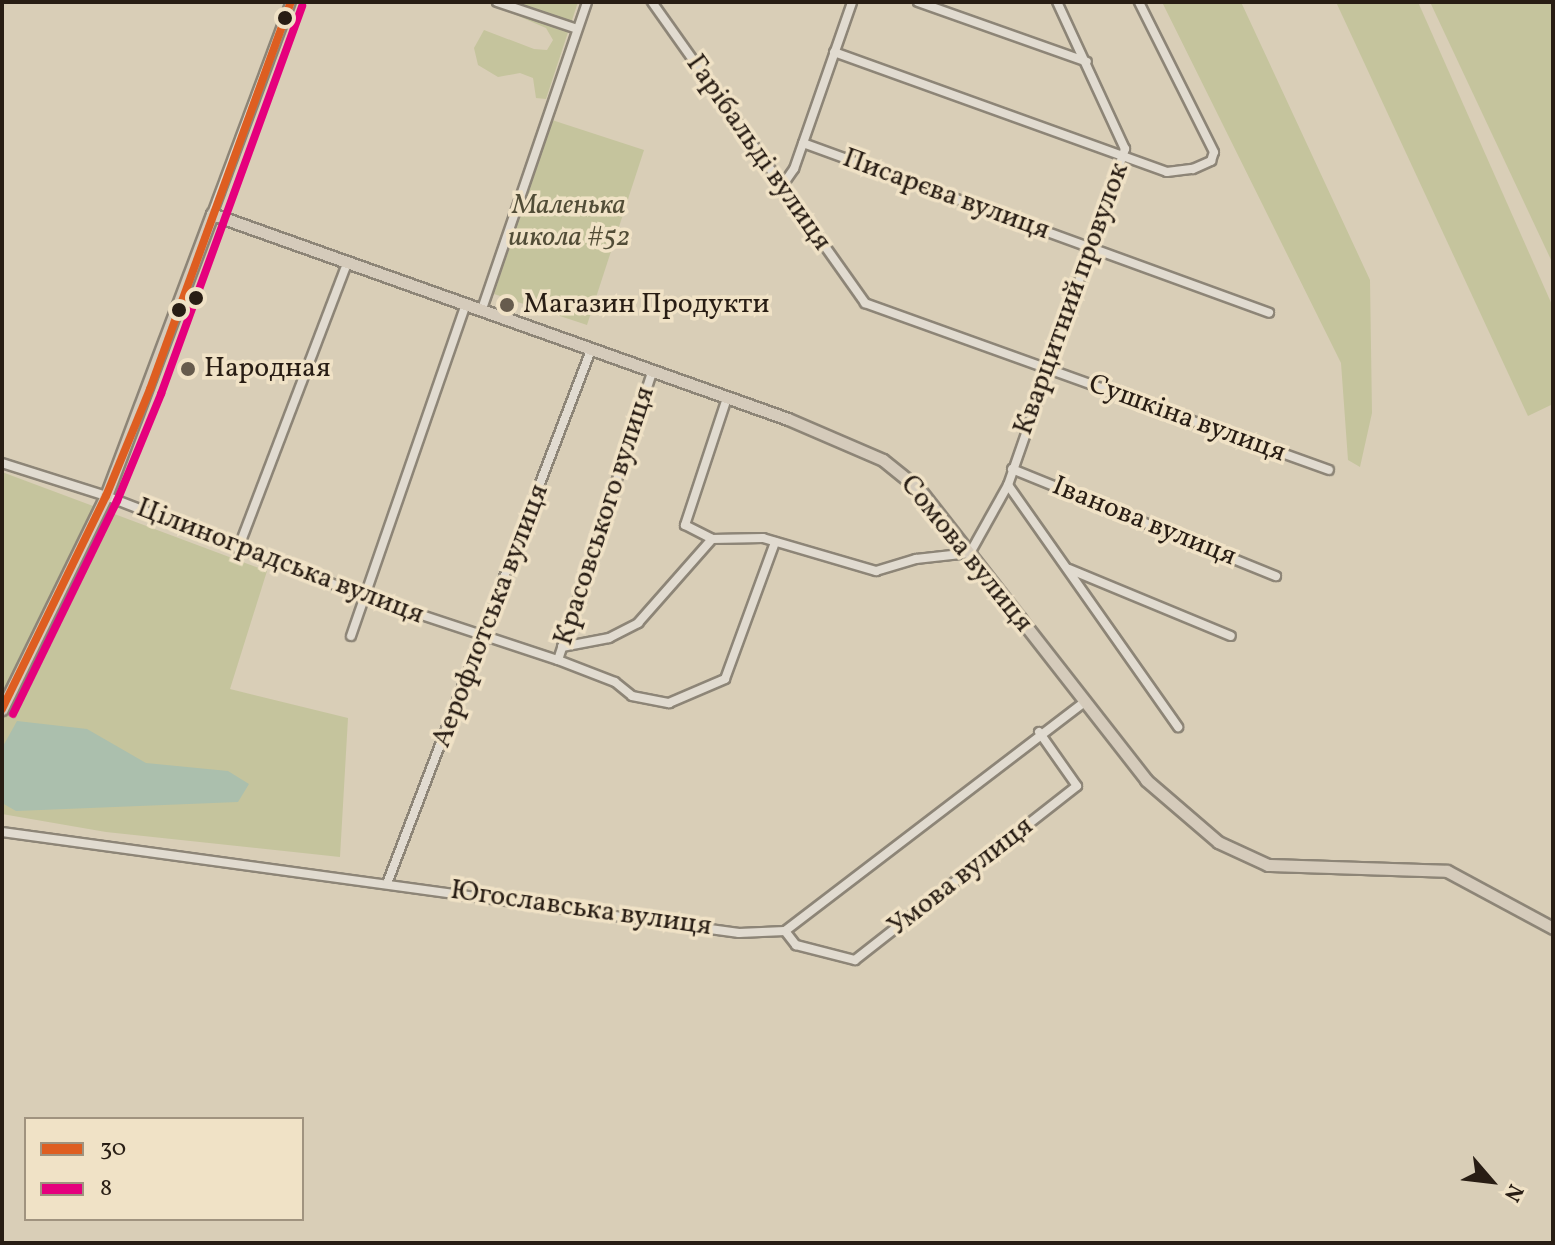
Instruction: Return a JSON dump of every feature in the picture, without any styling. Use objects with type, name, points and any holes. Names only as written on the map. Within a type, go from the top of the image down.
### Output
[{"type":"main road","name":"Сомова вулиця","points":[[212,214],[727,398],[883,460],[919,489],[1131,761],[1179,813],[1242,857],[1268,865],[1447,871],[1553,928]]},
{"type":"main road","points":[[2,709],[106,496],[212,214]]},
{"type":"street","points":[[212,214],[291,2]]},
{"type":"street","points":[[497,2],[577,29]]},
{"type":"street","points":[[482,309],[587,2]]},
{"type":"street","name":"Гарібальді вулиця","points":[[652,2],[865,303]]},
{"type":"street","points":[[782,186],[803,143],[852,2]]},
{"type":"street","points":[[918,2],[1087,62]]},
{"type":"street","name":"Кварцитний провулок","points":[[970,553],[1008,485],[1126,143],[1057,2]]},
{"type":"street","points":[[834,52],[1167,172],[1193,169],[1211,161],[1214,152],[1139,2]]},
{"type":"street","name":"Писарєва вулиця","points":[[803,143],[1269,313]]},
{"type":"street","points":[[238,549],[347,263]]},
{"type":"street","name":"Сушкіна вулиця","points":[[865,303],[1329,470]]},
{"type":"street","points":[[351,636],[361,595],[466,304]]},
{"type":"street","name":"Аерофлотська вулиця","points":[[388,881],[486,637],[591,350]]},
{"type":"street","name":"Красовського вулиця","points":[[558,660],[652,372]]},
{"type":"street","points":[[727,398],[685,525],[712,539],[775,542],[876,571],[916,559],[970,553]]},
{"type":"street","name":"Цілиноградська вулиця","points":[[2,463],[106,496],[361,595],[558,660],[618,683],[632,696],[669,703],[722,682],[775,542]]},
{"type":"street","name":"Іванова вулиця","points":[[1012,469],[1276,576]]},
{"type":"street","points":[[1008,485],[1178,727]]},
{"type":"street","points":[[562,647],[609,638],[638,623],[712,539]]},
{"type":"street","points":[[1068,569],[1231,636]]},
{"type":"street","points":[[785,931],[1039,732],[1085,702]]},
{"type":"street","name":"Умова вулиця","points":[[785,931],[796,945],[855,960],[1077,786],[1039,732]]},
{"type":"street","name":"Югославська вулиця","points":[[2,832],[388,881],[739,933],[785,931]]},
{"type":"green space","points":[[486,2],[578,2],[546,99],[536,98],[533,78],[520,73],[498,77],[478,65],[474,48],[484,30],[534,49],[547,50],[553,40],[546,28]]},
{"type":"green space","points":[[1162,2],[1241,2],[1370,280],[1372,413],[1360,467],[1348,460],[1341,363]]},
{"type":"green space","points":[[1336,2],[1418,2],[1553,307],[1553,404],[1528,416]]},
{"type":"green space","points":[[1430,2],[1553,2],[1553,264]]},
{"type":"green space","name":"Маленька школа #52","points":[[552,120],[644,150],[587,325],[494,294]]},
{"type":"green space","points":[[2,472],[267,571],[230,689],[348,718],[340,857],[106,832],[2,814]]},
{"type":"shaded area","points":[[17,721],[87,729],[146,763],[228,771],[249,784],[238,802],[16,811],[2,803],[2,748]]},
{"type":"transit line","name":"30","points":[[2,709],[106,496],[150,389],[291,2]]},
{"type":"transit line","name":"8","points":[[13,714],[117,501],[161,394],[302,6]]},
{"type":"place","name":"Магазин Продукти","points":[[507,305]]},
{"type":"place","name":"Народная","points":[[188,369]]}]
